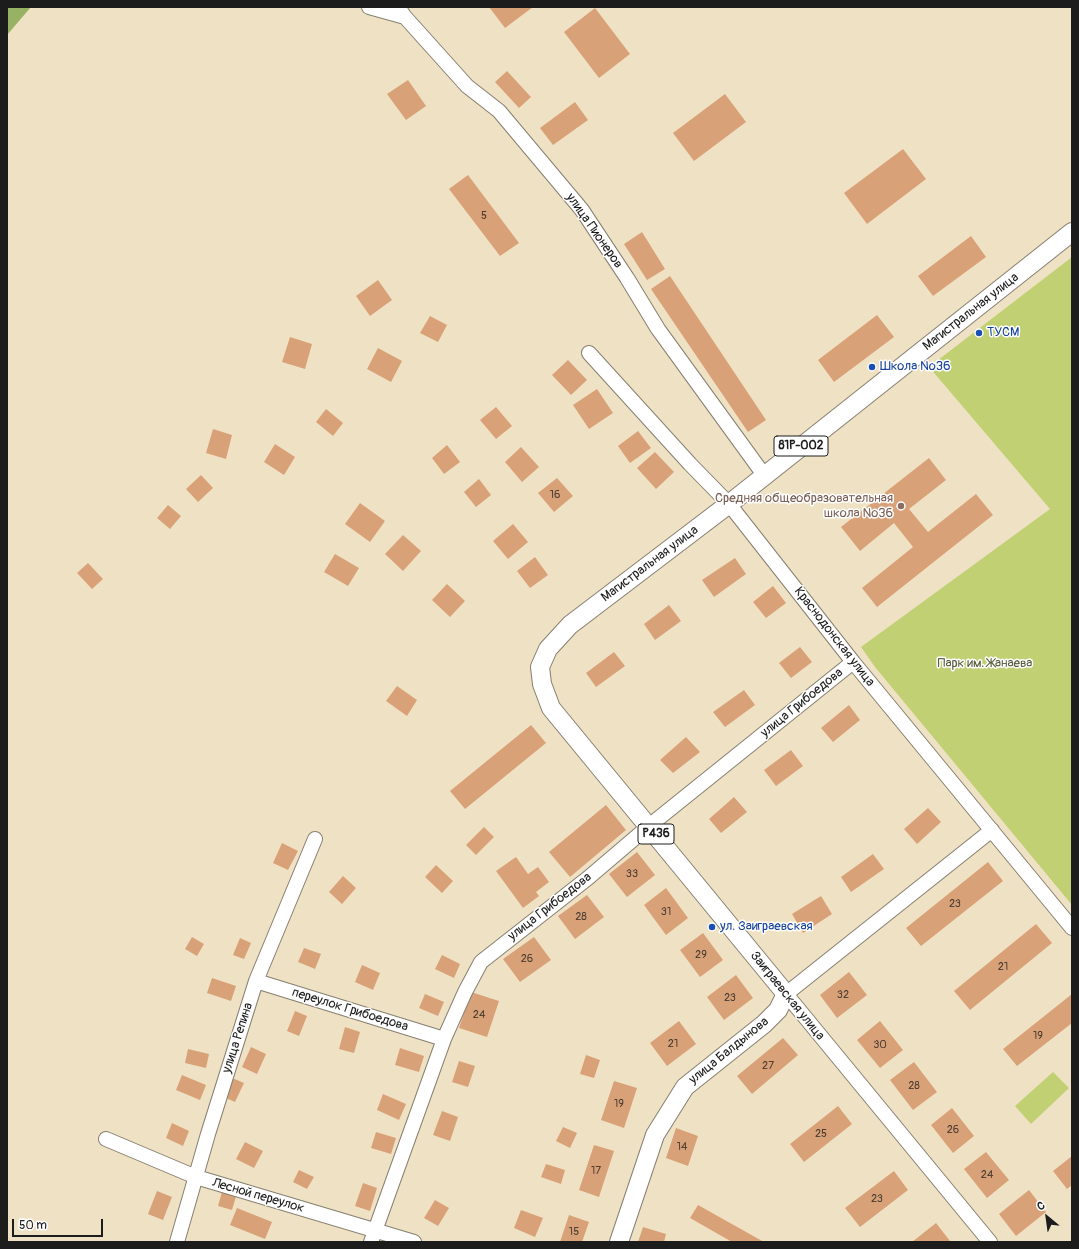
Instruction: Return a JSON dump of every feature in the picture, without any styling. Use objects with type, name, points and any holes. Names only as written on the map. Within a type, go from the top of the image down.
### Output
[{"type":"main road","name":"Магистральная улица","points":[[540,667],[548,649],[570,625],[729,504],[1072,232]]},
{"type":"main road","name":"Заиграевская улица","points":[[540,667],[542,684],[552,708],[786,994]]},
{"type":"main road","name":"улица Балдынова","points":[[619,1242],[655,1135],[685,1087],[764,1024],[778,1010],[786,994]]},
{"type":"street","points":[[369,7],[401,12]]},
{"type":"street","name":"улица Пионеров","points":[[401,12],[467,86],[499,111],[582,210],[658,328],[764,475]]},
{"type":"street","name":"Краснодонская улица","points":[[589,353],[690,464],[729,504],[853,662],[1072,928]]},
{"type":"street","name":"улица Грибоедова","points":[[373,1236],[444,1038],[464,992],[481,962],[588,878],[649,826],[853,662]]},
{"type":"street","points":[[786,994],[992,830]]},
{"type":"street","name":"улица Репина","points":[[177,1242],[208,1134],[256,982],[315,839]]},
{"type":"street","name":"переулок Грибоедова","points":[[256,982],[444,1038]]},
{"type":"street","name":"Заиграевская улица","points":[[786,994],[990,1242]]},
{"type":"street","name":"Лесной переулок","points":[[106,1139],[196,1177],[373,1236],[414,1242]]},
{"type":"green space","points":[[7,7],[31,7],[7,35]]},
{"type":"green space","name":"Парк им. Жанаева","points":[[1072,257],[1072,905],[875,667],[861,647],[1050,509],[929,367]]},
{"type":"green space","points":[[1053,1072],[1069,1088],[1031,1124],[1015,1106]]},
{"type":"building","points":[[489,7],[533,7],[505,28]]},
{"type":"building","points":[[595,8],[630,54],[599,78],[564,32]]},
{"type":"building","points":[[507,71],[531,97],[519,108],[495,82]]},
{"type":"building","points":[[408,80],[426,106],[406,120],[387,94]]},
{"type":"building","points":[[725,94],[746,122],[694,161],[673,133]]},
{"type":"building","points":[[575,102],[588,120],[553,145],[540,128]]},
{"type":"building","points":[[903,149],[926,179],[867,224],[844,193]]},
{"type":"building","points":[[468,175],[519,243],[500,256],[449,189]]},
{"type":"building","points":[[642,232],[665,269],[647,280],[624,244]]},
{"type":"building","points":[[971,236],[986,257],[933,296],[918,276]]},
{"type":"building","points":[[670,276],[766,420],[748,432],[651,289]]},
{"type":"building","points":[[378,280],[392,300],[370,316],[356,296]]},
{"type":"building","points":[[877,315],[894,337],[834,382],[818,360]]},
{"type":"building","points":[[430,316],[447,325],[438,342],[420,333]]},
{"type":"building","points":[[290,337],[312,344],[305,369],[282,362]]},
{"type":"building","points":[[378,348],[402,361],[391,382],[367,369]]},
{"type":"building","points":[[568,360],[587,380],[571,395],[552,375]]},
{"type":"building","points":[[597,389],[613,413],[589,429],[573,405]]},
{"type":"building","points":[[496,407],[512,426],[496,439],[480,420]]},
{"type":"building","points":[[326,409],[343,423],[333,436],[316,422]]},
{"type":"building","points":[[213,429],[232,435],[226,459],[206,453]]},
{"type":"building","points":[[638,431],[651,448],[630,463],[618,446]]},
{"type":"building","points":[[275,444],[295,457],[284,475],[264,462]]},
{"type":"building","points":[[447,445],[460,462],[444,474],[432,458]]},
{"type":"building","points":[[521,447],[539,467],[522,482],[505,462]]},
{"type":"building","points":[[655,452],[674,472],[656,489],[637,468]]},
{"type":"building","points":[[929,458],[946,480],[909,509],[928,532],[976,494],[993,515],[877,607],[862,588],[913,547],[894,523],[860,551],[841,527]]},
{"type":"building","points":[[201,475],[213,488],[198,502],[186,489]]},
{"type":"building","points":[[557,478],[573,496],[554,512],[538,493]]},
{"type":"building","points":[[479,479],[491,495],[476,507],[464,492]]},
{"type":"building","points":[[360,503],[385,521],[370,542],[345,524]]},
{"type":"building","points":[[168,505],[181,516],[170,529],[157,518]]},
{"type":"building","points":[[513,524],[528,542],[508,559],[493,541]]},
{"type":"building","points":[[403,535],[421,551],[403,571],[385,554]]},
{"type":"building","points":[[335,554],[359,568],[348,586],[324,572]]},
{"type":"building","points":[[535,557],[548,575],[530,588],[517,571]]},
{"type":"building","points":[[735,558],[746,574],[714,597],[702,580]]},
{"type":"building","points":[[88,563],[103,579],[92,589],[77,573]]},
{"type":"building","points":[[447,584],[465,601],[450,617],[432,600]]},
{"type":"building","points":[[773,586],[786,603],[766,618],[753,602]]},
{"type":"building","points":[[669,605],[681,621],[655,640],[644,624]]},
{"type":"building","points":[[800,647],[812,662],[791,678],[779,663]]},
{"type":"building","points":[[614,652],[625,666],[596,687],[586,673]]},
{"type":"building","points":[[397,686],[417,700],[407,716],[386,701]]},
{"type":"building","points":[[744,690],[755,705],[725,727],[713,712]]},
{"type":"building","points":[[849,705],[860,720],[833,742],[821,728]]},
{"type":"building","points":[[531,725],[546,743],[465,809],[450,791]]},
{"type":"building","points":[[686,737],[700,752],[673,773],[660,760]]},
{"type":"building","points":[[791,750],[803,766],[776,786],[764,770]]},
{"type":"building","points":[[734,797],[747,812],[721,833],[709,819]]},
{"type":"building","points":[[606,805],[626,830],[570,877],[549,852]]},
{"type":"building","points":[[928,808],[941,822],[917,844],[904,829]]},
{"type":"building","points":[[484,827],[494,837],[476,855],[466,845]]},
{"type":"building","points":[[282,843],[298,851],[288,870],[273,863]]},
{"type":"building","points":[[637,852],[655,875],[627,897],[609,874]]},
{"type":"building","points":[[873,854],[884,869],[851,892],[841,877]]},
{"type":"building","points":[[516,857],[528,874],[538,867],[549,882],[536,892],[539,896],[523,908],[496,871]]},
{"type":"building","points":[[988,862],[1003,881],[921,946],[906,928]]},
{"type":"building","points":[[436,865],[453,881],[442,893],[425,877]]},
{"type":"building","points":[[343,876],[356,888],[342,904],[329,892]]},
{"type":"building","points":[[666,888],[688,918],[666,935],[644,905]]},
{"type":"building","points":[[587,895],[604,917],[575,939],[558,916]]},
{"type":"building","points":[[821,896],[832,914],[803,933],[792,914]]},
{"type":"building","points":[[1036,924],[1052,943],[970,1010],[954,991]]},
{"type":"building","points":[[703,933],[723,960],[700,977],[680,950]]},
{"type":"building","points":[[192,937],[204,944],[197,956],[185,949]]},
{"type":"building","points":[[534,937],[551,960],[520,982],[503,959]]},
{"type":"building","points":[[240,938],[251,943],[244,959],[233,955]]},
{"type":"building","points":[[304,948],[321,954],[315,969],[298,962]]},
{"type":"building","points":[[442,955],[460,964],[454,978],[435,969]]},
{"type":"building","points":[[362,965],[380,973],[373,990],[355,982]]},
{"type":"building","points":[[849,972],[867,995],[837,1018],[820,995]]},
{"type":"building","points":[[736,975],[753,998],[724,1020],[707,997]]},
{"type":"building","points":[[212,978],[236,986],[231,1001],[207,993]]},
{"type":"building","points":[[471,992],[499,1001],[487,1037],[459,1028]]},
{"type":"building","points":[[425,994],[444,1002],[438,1016],[419,1008]]},
{"type":"building","points":[[1072,994],[1072,1023],[1017,1066],[1003,1049]]},
{"type":"building","points":[[295,1011],[307,1016],[299,1036],[287,1031]]},
{"type":"building","points":[[679,1021],[696,1044],[667,1066],[650,1043]]},
{"type":"building","points":[[880,1021],[903,1050],[880,1068],[857,1040]]},
{"type":"building","points":[[345,1027],[360,1032],[354,1053],[339,1049]]},
{"type":"building","points":[[783,1038],[798,1055],[752,1094],[737,1076]]},
{"type":"building","points":[[251,1047],[266,1054],[257,1074],[242,1067]]},
{"type":"building","points":[[400,1048],[424,1056],[419,1072],[395,1065]]},
{"type":"building","points":[[188,1049],[209,1054],[206,1068],[185,1063]]},
{"type":"building","points":[[586,1055],[600,1060],[594,1078],[580,1074]]},
{"type":"building","points":[[459,1061],[475,1066],[468,1087],[452,1082]]},
{"type":"building","points":[[914,1062],[937,1092],[913,1110],[890,1080]]},
{"type":"building","points":[[182,1075],[206,1085],[200,1100],[176,1090]]},
{"type":"building","points":[[230,1077],[244,1083],[235,1102],[221,1096]]},
{"type":"building","points":[[614,1081],[637,1088],[624,1128],[601,1120]]},
{"type":"building","points":[[383,1094],[406,1104],[399,1120],[377,1110]]},
{"type":"building","points":[[838,1106],[852,1124],[804,1162],[790,1144]]},
{"type":"building","points":[[952,1108],[974,1136],[953,1153],[931,1125]]},
{"type":"building","points":[[442,1111],[458,1117],[450,1141],[433,1135]]},
{"type":"building","points":[[172,1123],[189,1131],[183,1146],[166,1138]]},
{"type":"building","points":[[563,1127],[577,1133],[570,1148],[556,1141]]},
{"type":"building","points":[[676,1128],[698,1136],[688,1166],[666,1158]]},
{"type":"building","points":[[376,1132],[396,1138],[391,1154],[371,1148]]},
{"type":"building","points":[[245,1142],[263,1151],[254,1168],[236,1159]]},
{"type":"building","points":[[594,1145],[614,1151],[599,1197],[579,1190]]},
{"type":"building","points":[[986,1152],[1009,1180],[987,1198],[964,1169]]},
{"type":"building","points":[[1072,1156],[1072,1185],[1067,1189],[1053,1171]]},
{"type":"building","points":[[546,1164],[565,1170],[561,1184],[541,1177]]},
{"type":"building","points":[[299,1170],[314,1177],[307,1189],[293,1182]]},
{"type":"building","points":[[894,1171],[908,1190],[860,1227],[845,1208]]},
{"type":"building","points":[[363,1183],[377,1188],[370,1211],[355,1206]]},
{"type":"building","points":[[223,1188],[237,1193],[232,1210],[218,1206]]},
{"type":"building","points":[[1029,1190],[1046,1212],[1016,1236],[999,1214]]},
{"type":"building","points":[[157,1191],[172,1197],[163,1220],[148,1214]]},
{"type":"building","points":[[435,1200],[449,1208],[438,1226],[424,1218]]},
{"type":"building","points":[[698,1205],[764,1242],[732,1242],[690,1218]]},
{"type":"building","points":[[237,1208],[272,1222],[265,1239],[230,1225]]},
{"type":"building","points":[[521,1210],[543,1218],[535,1237],[514,1228]]},
{"type":"building","points":[[569,1215],[589,1222],[582,1242],[560,1242]]},
{"type":"building","points":[[936,1223],[950,1241],[949,1242],[912,1242]]},
{"type":"building","points":[[643,1227],[666,1234],[664,1242],[638,1242]]},
{"type":"place","name":"ТУСМ","points":[[979,333]]},
{"type":"place","name":"Школа №36","points":[[872,367]]},
{"type":"place","name":"Средняя общеобразовательная школа №36","points":[[901,506]]},
{"type":"place","name":"ул. Заиграевская","points":[[712,927]]}]
